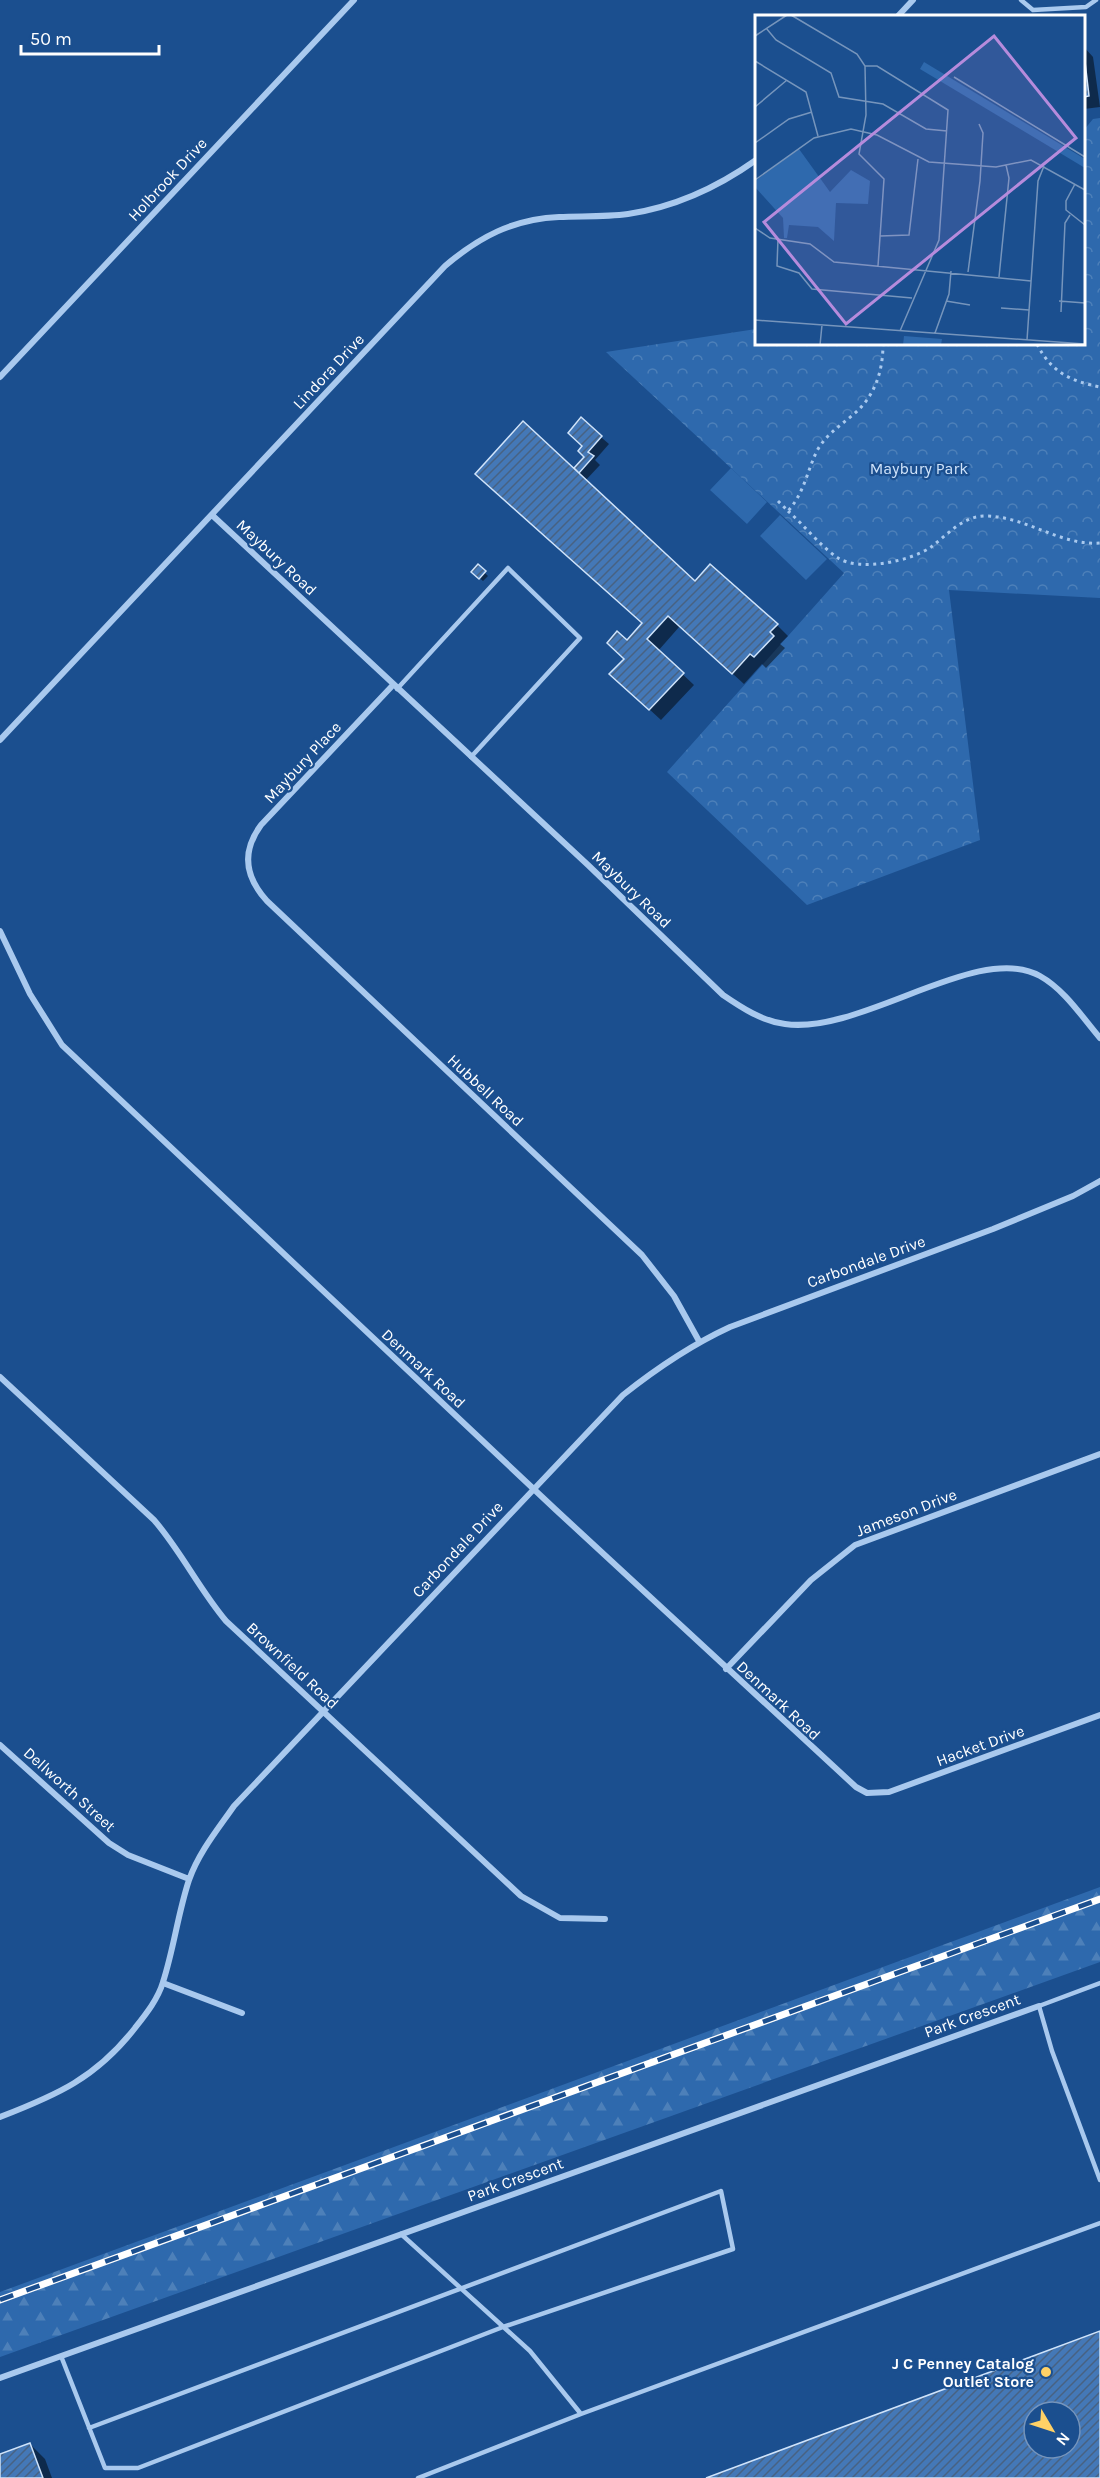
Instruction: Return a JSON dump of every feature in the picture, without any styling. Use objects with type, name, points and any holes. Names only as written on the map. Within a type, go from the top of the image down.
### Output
[{"type":"street","name":"Holbrook Drive","points":[[0,376],[354,0]]},
{"type":"street","points":[[899,15],[912,1]]},
{"type":"street","name":"Lindora Drive","points":[[0,740],[445,266],[483,237],[518,223],[540,219],[628,214],[661,207],[716,186],[755,160]]},
{"type":"street","name":"Maybury Road","points":[[212,515],[723,995],[764,1018],[784,1024],[831,1022],[967,974],[1005,967],[1042,977],[1071,1002],[1100,1038]]},
{"type":"street","name":"Maybury Place","points":[[248,866],[250,844],[261,825],[395,687]]},
{"type":"street","name":"Hubbell Road","points":[[248,866],[254,886],[267,901],[642,1255],[674,1296],[699,1341]]},
{"type":"street","name":"Denmark Road","points":[[0,931],[30,994],[62,1045],[844,1779],[867,1793]]},
{"type":"street","name":"Carbondale Drive","points":[[0,2117],[53,2097],[98,2069],[141,2021],[163,1983],[189,1879],[201,1855],[234,1806],[623,1395],[699,1341],[741,1323],[993,1229],[1073,1196],[1100,1181]]},
{"type":"street","name":"Brownfield Road","points":[[0,1377],[153,1520],[171,1540],[199,1586],[226,1622],[520,1896],[560,1918],[605,1919]]},
{"type":"street","name":"Jameson Drive","points":[[726,1669],[811,1580],[855,1545],[1100,1454]]},
{"type":"street","name":"Hacket Drive","points":[[867,1793],[878,1794],[898,1789],[1100,1715]]},
{"type":"street","name":"Dellworth Street","points":[[0,1745],[109,1843],[128,1855],[189,1879]]},
{"type":"street","points":[[163,1983],[242,2013]]},
{"type":"street","name":"Park Crescent","points":[[0,2378],[1039,2006]]},
{"type":"lane","points":[[1021,0],[1033,10],[1086,7],[1096,0]]},
{"type":"lane","points":[[395,687],[508,568],[580,638],[471,757]]},
{"type":"lane","points":[[1100,1983],[1039,2006],[1100,2180]]},
{"type":"lane","points":[[61,2356],[89,2428],[105,2468],[138,2468],[503,2327],[733,2249],[721,2192],[89,2428]]},
{"type":"lane","points":[[418,2478],[581,2414],[1100,2223]]},
{"type":"lane","points":[[401,2234],[530,2351],[581,2414]]},
{"type":"path","points":[[788,511],[802,493],[815,456],[825,438],[868,399],[878,381],[883,345]]},
{"type":"path","points":[[1037,345],[1043,357],[1061,375],[1100,387]]},
{"type":"path","points":[[778,501],[839,559],[852,562],[899,562],[930,547],[963,522],[981,516],[1013,518],[1069,540],[1100,543]]},
{"type":"green space","name":"Maybury Park","points":[[1100,118],[1100,598],[949,590],[980,840],[807,905],[667,772],[844,573],[606,352],[755,329],[755,345],[1085,345],[1085,129],[1093,119]]},
{"type":"green space","points":[[731,468],[767,502],[747,524],[710,490]]},
{"type":"green space","points":[[780,515],[827,559],[806,580],[760,536]]},
{"type":"green space","points":[[1100,1887],[1100,1962],[0,2357],[0,2292]]},
{"type":"building","points":[[1085,62],[1089,96],[1085,97]]},
{"type":"building","points":[[581,417],[602,436],[588,452],[594,456],[579,473],[574,468],[584,457],[578,451],[582,446],[568,433]]},
{"type":"building","points":[[523,421],[695,581],[710,564],[778,624],[770,632],[774,636],[754,657],[750,654],[732,674],[668,616],[647,639],[684,673],[649,710],[609,674],[624,659],[607,643],[617,631],[627,640],[642,623],[475,474]]},
{"type":"building","points":[[478,564],[486,571],[479,579],[471,572]]},
{"type":"building","name":"J C Penney Catalog Outlet Store","points":[[1100,2331],[1100,2478],[706,2478]]},
{"type":"building","points":[[30,2443],[43,2478],[0,2478],[0,2454]]},
{"type":"railway","points":[[0,2300],[1100,1899]]},
{"type":"place","name":"J C Penney Catalog Outlet Store","points":[[1046,2372]]}]
